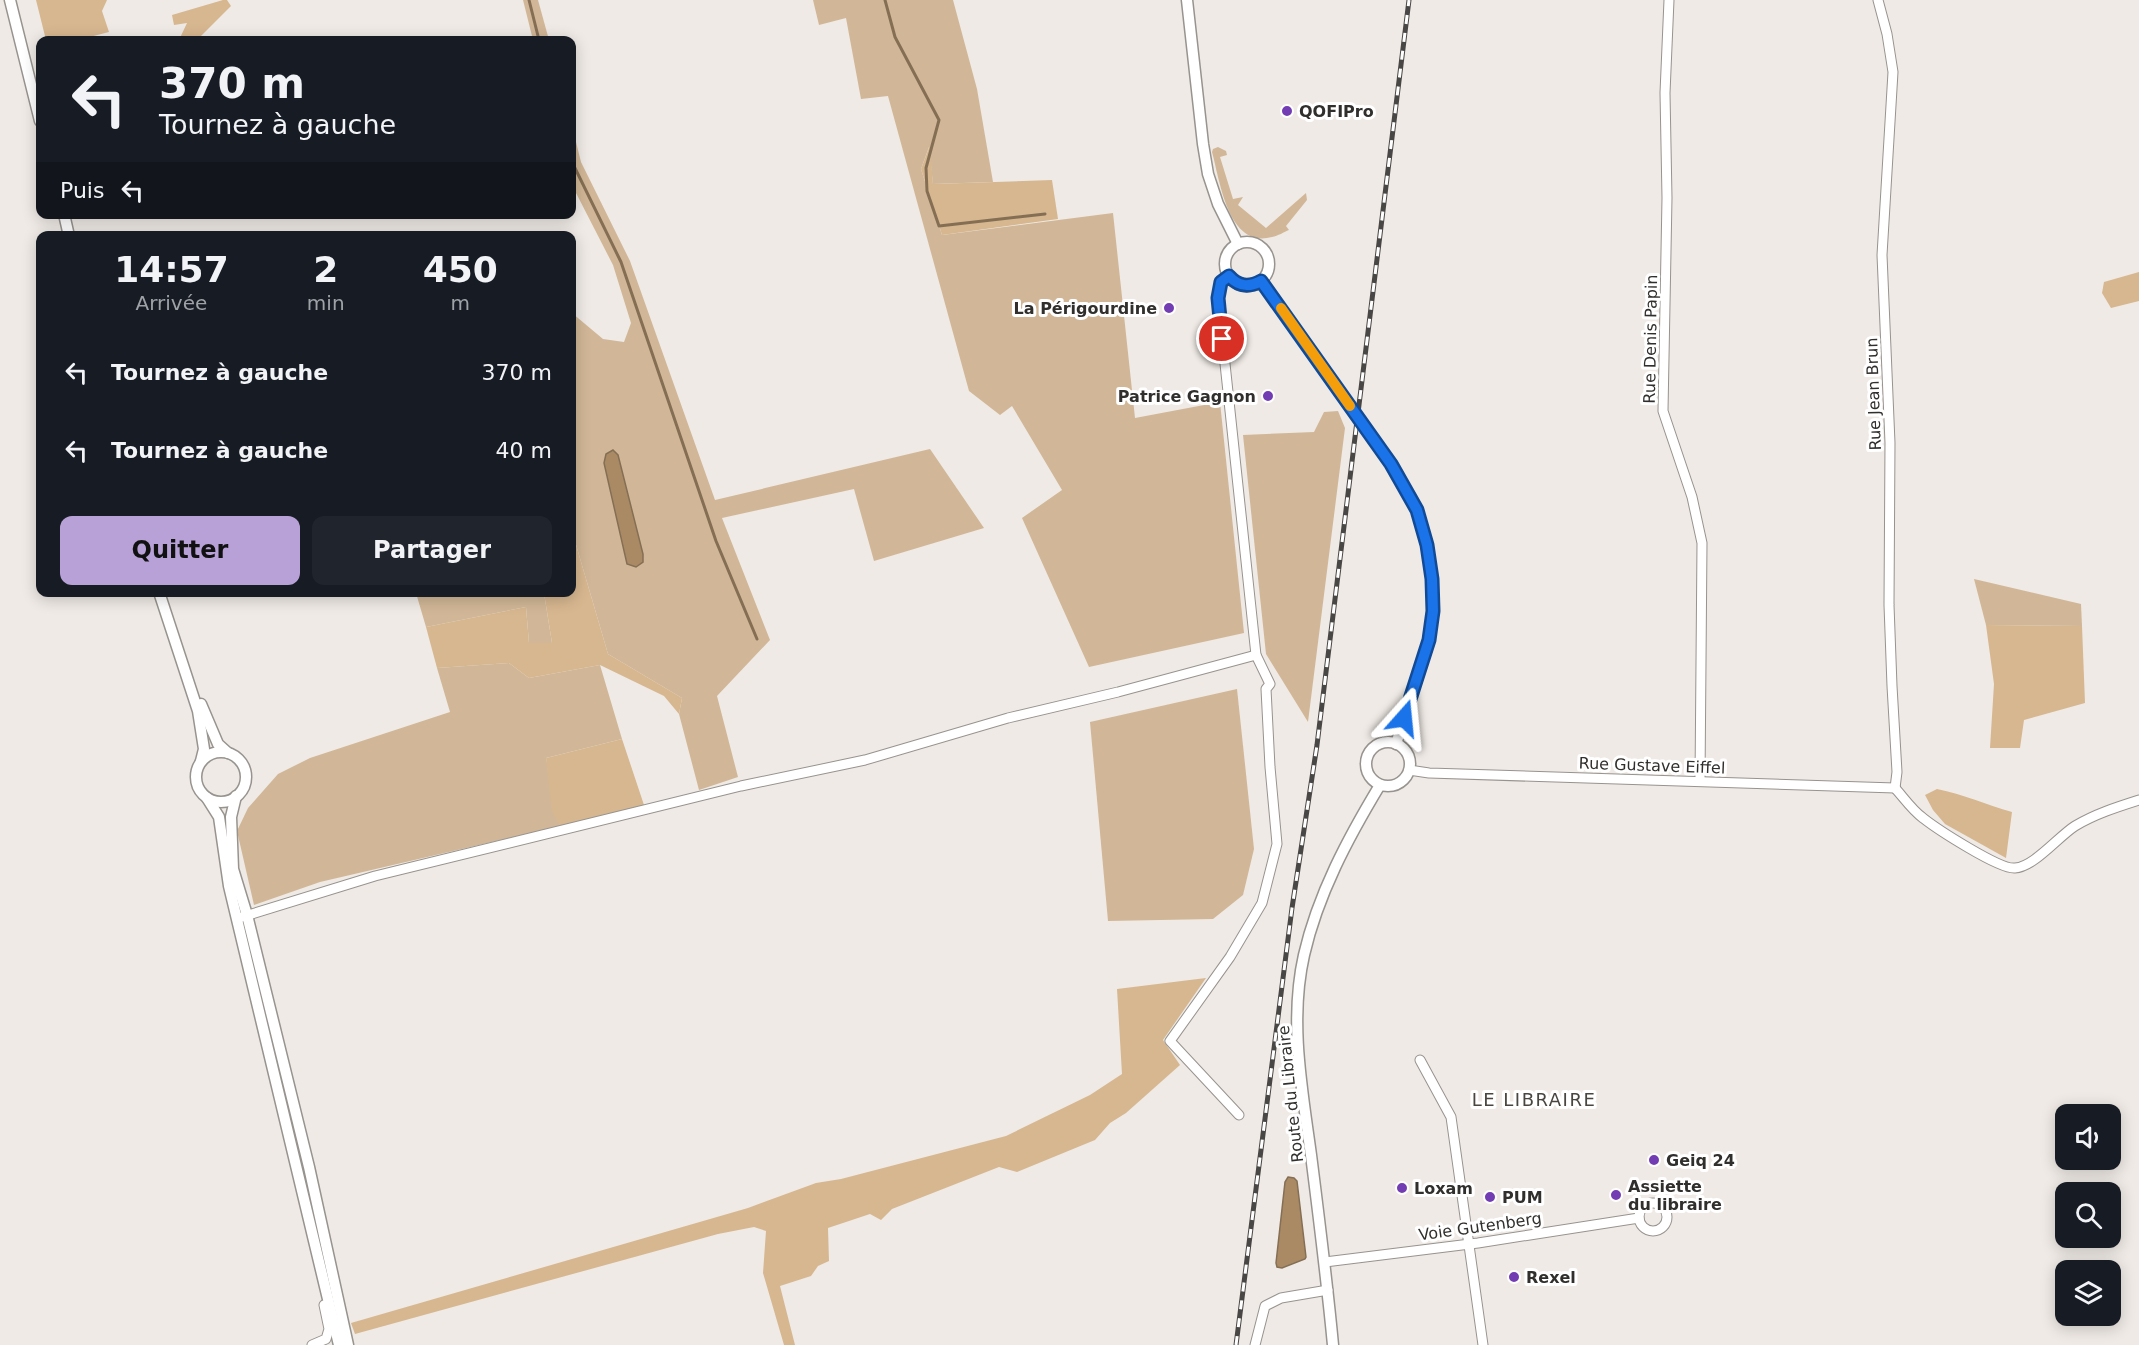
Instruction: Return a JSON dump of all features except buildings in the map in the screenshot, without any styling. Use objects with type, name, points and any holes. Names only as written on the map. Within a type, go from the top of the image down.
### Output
[{"type":"main road","points":[[10,0],[36,105]]},
{"type":"main road","points":[[1187,0],[1203,144],[1209,174],[1218,204],[1238,244]]},
{"type":"main road","points":[[1252,243],[1264,250],[1269,263],[1266,276],[1261,281],[1247,286],[1240,285],[1229,276],[1226,269],[1228,254],[1238,244],[1252,243]]},
{"type":"main road","points":[[1261,281],[1391,464],[1417,510],[1427,545],[1432,579],[1433,611],[1429,640],[1396,744]]},
{"type":"main road","points":[[161,597],[198,711],[204,749],[196,780],[199,789],[219,817],[229,886],[242,917],[309,1167],[347,1345]]},
{"type":"main road","points":[[167,597],[210,728],[218,744],[237,758],[246,774],[245,784],[236,796],[231,817],[233,869],[339,1345]]},
{"type":"main road","points":[[1389,742],[1396,744],[1406,752],[1410,764],[1409,770],[1401,782],[1394,785],[1380,785],[1369,777],[1366,771],[1367,757],[1375,746],[1389,742]]},
{"type":"main road","points":[[201,761],[218,752],[228,753]]},
{"type":"main road","name":"Route du Libraire","points":[[1333,1345],[1299,1055],[1297,1022],[1300,978],[1320,901],[1334,869],[1380,785]]},
{"type":"main road","points":[[207,798],[224,802],[236,796]]},
{"type":"street","name":"Rue Denis Papin","points":[[1669,0],[1665,93],[1667,198],[1663,411],[1692,497],[1702,543],[1701,781]]},
{"type":"street","name":"Rue Jean Brun","points":[[1878,0],[1887,34],[1893,72],[1882,255],[1890,443],[1889,605],[1897,772],[1895,788]]},
{"type":"street","points":[[1229,276],[1221,282],[1218,298],[1256,655],[1270,684],[1266,689],[1276,844],[1262,903],[1230,957],[1170,1041],[1239,1115]]},
{"type":"street","points":[[242,917],[375,876],[741,786],[865,760],[1008,718],[1118,692],[1256,655]]},
{"type":"street","name":"Rue Gustave Eiffel","points":[[1409,770],[1429,773],[1895,788]]},
{"type":"street","points":[[1895,788],[1922,818],[2006,867],[2016,868],[2027,865],[2075,826],[2106,811],[2139,800]]},
{"type":"street","points":[[1420,1060],[1451,1117],[1483,1345]]},
{"type":"street","name":"Voie Gutenberg","points":[[1325,1262],[1469,1244],[1639,1218]]},
{"type":"street","points":[[312,1345],[326,1339],[329,1329],[322,1292],[322,1273]]},
{"type":"street","points":[[1255,1345],[1265,1306],[1281,1298],[1328,1290]]},
{"type":"shaded area","points":[[36,0],[107,0],[102,11],[109,32],[94,36],[45,36]]},
{"type":"shaded area","points":[[223,0],[227,0],[231,6],[201,36],[181,36],[187,23],[174,25],[172,15]]},
{"type":"shaded area","points":[[523,0],[538,0],[548,36],[532,36]]},
{"type":"shaded area","points":[[813,0],[953,0],[977,89],[993,182],[933,184],[929,147],[921,169],[942,235],[1113,213],[1135,418],[1220,402],[1244,633],[1089,667],[1022,518],[1062,490],[1012,406],[1000,415],[969,391],[888,96],[861,99],[846,18],[819,25]]},
{"type":"shaded area","points":[[576,142],[581,162],[630,261],[715,500],[930,449],[984,528],[874,561],[854,489],[722,518],[770,640],[717,696],[738,777],[699,790],[679,714],[682,698],[608,654],[576,545],[576,316],[603,339],[624,342],[631,323],[613,265],[576,193]]},
{"type":"shaded area","points":[[930,145],[933,184],[1052,180],[1058,219],[942,235],[921,169]]},
{"type":"shaded area","points":[[1218,147],[1226,151],[1227,155],[1220,157],[1233,199],[1243,197],[1238,205],[1266,228],[1306,193],[1307,200],[1286,226],[1289,230],[1274,236],[1257,238],[1245,233],[1236,223],[1228,210],[1212,152]]},
{"type":"shaded area","points":[[2139,272],[2139,301],[2111,308],[2102,293],[2104,282]]},
{"type":"shaded area","points":[[1338,411],[1345,428],[1308,722],[1266,654],[1243,435],[1314,432],[1324,412]]},
{"type":"shaded area","points":[[613,450],[618,455],[643,554],[643,562],[636,567],[627,564],[604,463],[606,454]]},
{"type":"shaded area","points":[[576,545],[608,654],[682,698],[679,714],[664,696],[600,665],[529,678],[509,663],[437,668],[426,627],[526,607],[529,643],[552,643],[545,597],[576,597]]},
{"type":"shaded area","points":[[1974,579],[2081,604],[2082,626],[1986,625]]},
{"type":"shaded area","points":[[417,597],[545,597],[552,643],[529,643],[526,607],[426,627]]},
{"type":"shaded area","points":[[1986,625],[2082,626],[2085,703],[2024,720],[2020,748],[1990,748],[1994,684]]},
{"type":"shaded area","points":[[509,663],[529,678],[600,665],[622,739],[546,758],[560,826],[320,882],[254,905],[237,831],[248,808],[278,774],[310,758],[450,712],[437,668]]},
{"type":"shaded area","points":[[1237,689],[1254,849],[1243,895],[1213,919],[1108,921],[1090,722]]},
{"type":"shaded area","points":[[622,739],[644,805],[560,826],[552,811],[546,758]]},
{"type":"shaded area","points":[[1937,789],[2012,812],[2006,858],[1945,824],[1933,810],[1925,795]]},
{"type":"shaded area","points":[[1206,978],[1163,1040],[1180,1065],[1126,1113],[1110,1123],[1095,1140],[1017,1172],[999,1167],[892,1209],[881,1220],[870,1214],[828,1228],[829,1261],[818,1266],[811,1276],[780,1286],[795,1345],[784,1345],[763,1273],[766,1231],[754,1227],[718,1234],[355,1334],[351,1323],[748,1208],[816,1183],[841,1179],[1006,1136],[1090,1095],[1122,1074],[1117,989]]},
{"type":"shaded area","points":[[1288,1177],[1297,1181],[1306,1257],[1282,1268],[1277,1267],[1276,1263],[1285,1182]]},
{"type":"waterway","points":[[529,0],[538,36]]},
{"type":"waterway","points":[[885,0],[895,37],[939,120],[926,168],[927,191],[939,226],[1045,214]]},
{"type":"waterway","points":[[576,170],[621,262],[716,541],[757,639]]},
{"type":"railway","points":[[1236,1345],[1292,908],[1317,745],[1409,0]]},
{"type":"slow traffic","points":[[1281,308],[1350,406]]},
{"type":"place","name":"QOFIPro","points":[[1287,111]]},
{"type":"place","name":"La Périgourdine","points":[[1169,308]]},
{"type":"place","name":"Patrice Gagnon","points":[[1268,396]]},
{"type":"place","name":"Geiq 24","points":[[1654,1160]]},
{"type":"place","name":"Loxam","points":[[1402,1188]]},
{"type":"place","name":"Assiette du libraire","points":[[1616,1195]]},
{"type":"place","name":"PUM","points":[[1490,1197]]},
{"type":"place","name":"Rexel","points":[[1514,1277]]},
{"type":"district","name":"LE LIBRAIRE","points":[[1534,1100]]},
{"type":"route","points":[[1222,339],[1218,298],[1221,282],[1229,276],[1240,285],[1254,285],[1261,281],[1391,464],[1417,510],[1427,545],[1432,579],[1433,611],[1429,640],[1404,718]]}]
